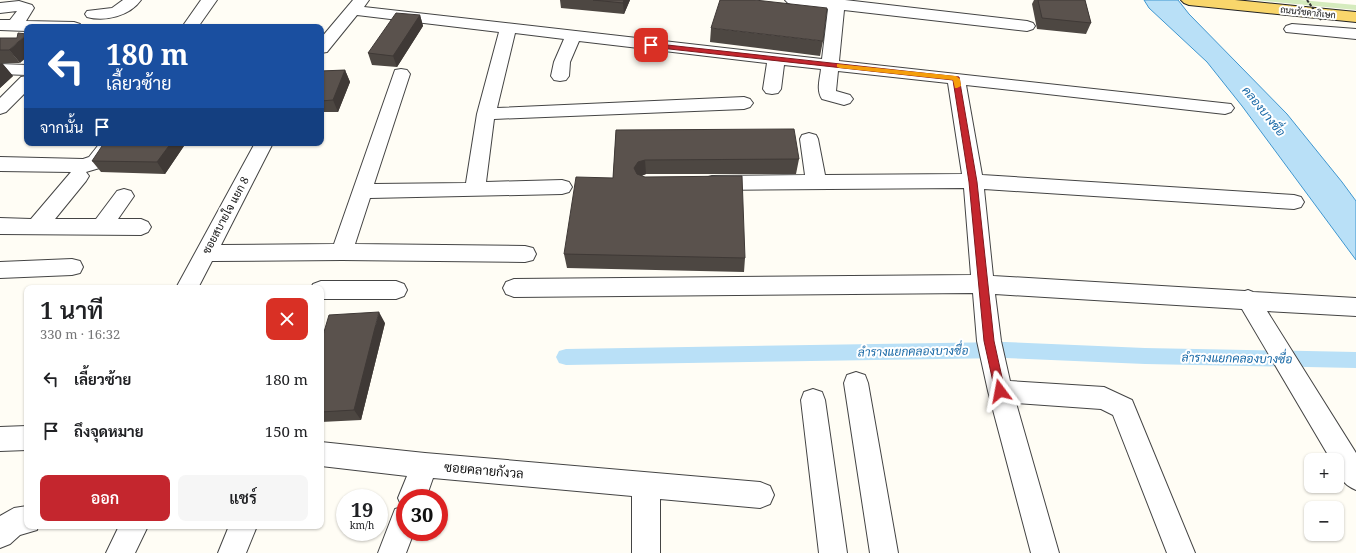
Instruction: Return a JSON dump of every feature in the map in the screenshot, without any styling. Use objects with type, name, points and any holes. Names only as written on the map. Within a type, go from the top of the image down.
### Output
[{"type":"main road","name":"ถนนรัชดาภิเษก","points":[[1189,0],[1356,17]]},
{"type":"street","points":[[83,24],[107,0]]},
{"type":"street","points":[[93,14],[116,12],[132,0]]},
{"type":"street","points":[[192,24],[209,0]]},
{"type":"street","points":[[793,0],[925,7],[1027,26]]},
{"type":"street","points":[[837,2],[827,91],[828,95],[844,99]]},
{"type":"street","points":[[324,44],[356,5],[508,28],[775,64]]},
{"type":"street","points":[[0,8],[19,6],[26,8],[23,15],[7,24]]},
{"type":"street","points":[[7,24],[24,25]]},
{"type":"street","points":[[474,188],[486,114],[508,28]]},
{"type":"street","points":[[1292,29],[1356,34]]},
{"type":"street","points":[[560,76],[562,62],[573,36]]},
{"type":"street","points":[[0,39],[24,40]]},
{"type":"street","points":[[678,60],[831,65],[1225,108]]},
{"type":"street","points":[[772,89],[775,64]]},
{"type":"street","points":[[1,71],[24,70]]},
{"type":"street","points":[[342,252],[401,74]]},
{"type":"street","points":[[956,79],[973,182],[982,284],[990,348],[1000,391],[1045,553]]},
{"type":"street","points":[[0,108],[24,84]]},
{"type":"street","points":[[486,114],[744,103]]},
{"type":"street","points":[[809,139],[816,182]]},
{"type":"street","name":"ซอยสบายใจ แยก 8","points":[[189,285],[262,146]]},
{"type":"street","points":[[0,164],[84,166],[96,162],[105,150]]},
{"type":"street","points":[[37,226],[80,176]]},
{"type":"street","points":[[692,183],[973,182],[1294,202]]},
{"type":"street","points":[[362,191],[424,191],[474,188],[562,187]]},
{"type":"street","points":[[101,227],[124,196]]},
{"type":"street","points":[[0,226],[141,227]]},
{"type":"street","points":[[205,253],[342,252],[524,254]]},
{"type":"street","points":[[0,270],[72,267]]},
{"type":"street","points":[[514,288],[982,284],[1248,299],[1356,307]]},
{"type":"street","points":[[324,290],[396,290]]},
{"type":"street","points":[[1248,299],[1356,476]]},
{"type":"street","points":[[856,384],[884,553]]},
{"type":"street","points":[[1000,391],[1104,398],[1123,408],[1181,553]]},
{"type":"street","points":[[813,400],[833,553]]},
{"type":"street","points":[[0,439],[24,438]]},
{"type":"street","name":"ซอยคลายกังวล","points":[[324,454],[425,465],[760,495]]},
{"type":"street","points":[[416,489],[425,465]]},
{"type":"street","points":[[646,485],[646,553]]},
{"type":"street","points":[[0,534],[14,522],[24,520]]},
{"type":"street","points":[[120,553],[132,529]]},
{"type":"street","points":[[232,553],[242,529]]},
{"type":"street","points":[[392,553],[396,541]]},
{"type":"path","points":[[1307,0],[1321,20]]},
{"type":"green space","points":[[1254,0],[1300,0],[1356,5],[1356,10]]},
{"type":"water","name":"คลองบางซื่อ","points":[[1144,0],[1178,0],[1189,14],[1287,114],[1356,201],[1356,260],[1242,106],[1207,62],[1149,8]]},
{"type":"building","points":[[593,0],[624,0],[623,3]]},
{"type":"building","points":[[720,0],[755,0],[827,8],[823,41],[711,28]]},
{"type":"building","points":[[1038,0],[1085,0],[1091,23],[1042,18]]},
{"type":"building","points":[[396,13],[420,15],[393,56],[368,53]]},
{"type":"building","points":[[18,33],[24,34],[24,37],[9,50],[0,50],[0,38],[17,38]]},
{"type":"building","points":[[345,70],[333,100],[324,101],[324,71]]},
{"type":"building","points":[[794,129],[799,159],[645,160],[638,162],[634,168],[637,174],[645,177],[742,176],[745,258],[564,254],[576,177],[613,178],[616,130]]},
{"type":"building","points":[[102,146],[169,146],[157,162],[92,161]]},
{"type":"building","points":[[379,312],[354,410],[324,412],[324,332],[329,315]]},
{"type":"waterway","name":"ลำรางแยกคลองบางซื่อ","points":[[566,357],[1005,350],[1145,356],[1356,360]]},
{"type":"slow traffic","points":[[840,66],[956,79],[957,86]]},
{"type":"route","points":[[651,45],[956,79],[973,182],[982,284],[989,341],[1000,391]]}]
